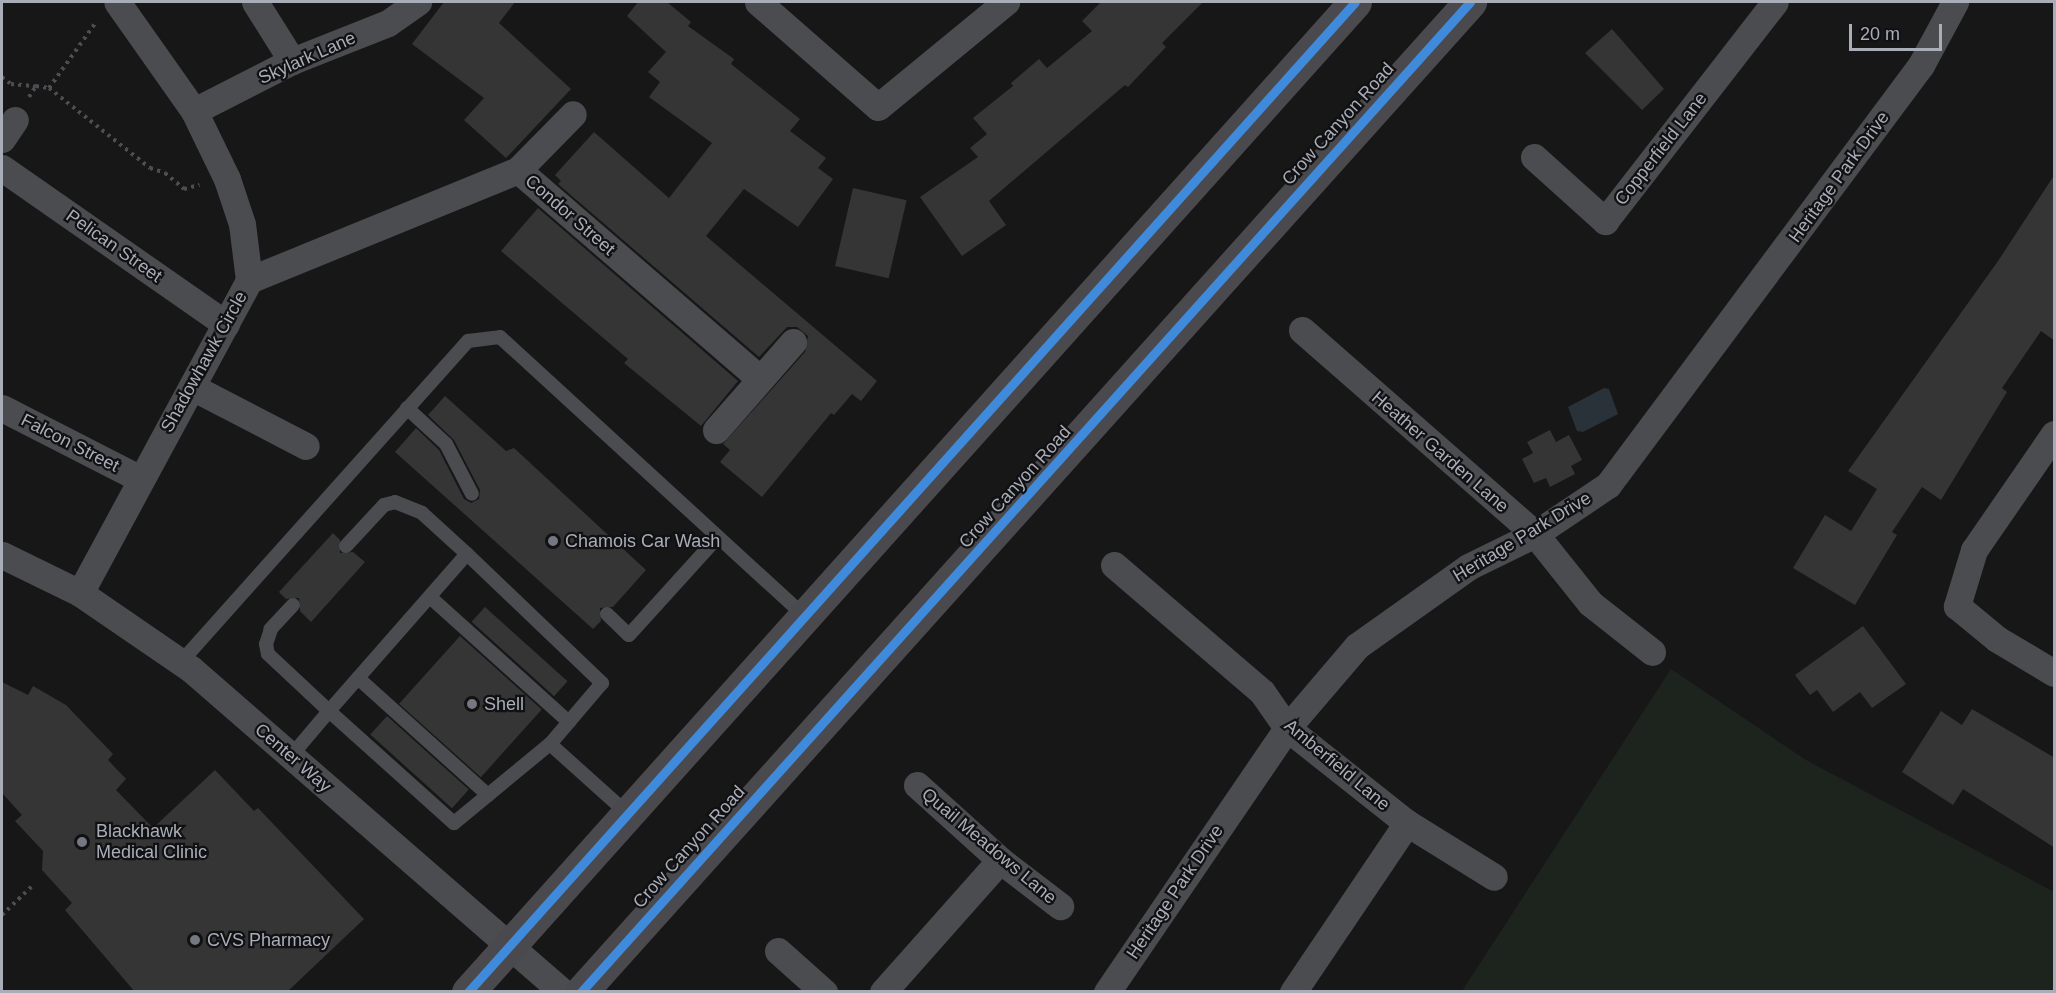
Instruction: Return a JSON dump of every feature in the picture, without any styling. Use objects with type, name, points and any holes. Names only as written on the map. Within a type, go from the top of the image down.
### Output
[{"type":"main road","points":[[468,992],[803,615],[1355,2]]},
{"type":"main road","name":"Crow Canyon Road","points":[[581,992],[1470,2]]},
{"type":"street","points":[[255,2],[292,61]]},
{"type":"street","name":"Skylark Lane","points":[[194,111],[292,61],[388,23],[418,2]]},
{"type":"street","points":[[758,2],[878,107],[1006,2]]},
{"type":"street","name":"Copperfield Lane","points":[[1534,157],[1605,221],[1775,2]]},
{"type":"street","name":"Heritage Park Drive","points":[[1107,992],[1287,728],[1357,646],[1468,567],[1535,534],[1608,485],[1921,65],[1955,2]]},
{"type":"street","name":"Shadowhawk Circle","points":[[80,593],[139,478],[192,387],[249,280],[242,224],[225,174],[194,111],[110,6]]},
{"type":"street","points":[[518,170],[573,114]]},
{"type":"street","name":"Pelican Street","points":[[2,168],[226,324]]},
{"type":"street","name":"Condor Street","points":[[249,280],[518,170],[760,379]]},
{"type":"street","name":"Heather Garden Lane","points":[[1302,330],[1535,534],[1590,603],[1652,652]]},
{"type":"street","points":[[716,430],[793,342]]},
{"type":"street","points":[[192,387],[306,446]]},
{"type":"street","name":"Falcon Street","points":[[2,408],[139,478]]},
{"type":"street","points":[[2055,434],[1974,550],[1957,606],[1997,639],[2055,673]]},
{"type":"street","name":"Center Way","points":[[2,555],[80,593],[180,662],[562,992]]},
{"type":"street","name":"Amberfield Lane","points":[[1114,565],[1262,692],[1287,728],[1407,823],[1494,877]]},
{"type":"street","name":"Quail Meadows Lane","points":[[917,785],[1000,860],[1060,906]]},
{"type":"street","points":[[1293,992],[1407,823]]},
{"type":"street","points":[[883,992],[1000,860]]},
{"type":"street","points":[[778,951],[824,992]]},
{"type":"lane","points":[[180,662],[468,340],[500,337],[803,615]]},
{"type":"lane","points":[[407,408],[446,444],[472,494]]},
{"type":"lane","points":[[293,605],[271,629],[266,644],[268,654],[454,824],[549,744],[602,683],[422,513],[394,502],[384,505],[346,546]]},
{"type":"lane","points":[[607,614],[629,635],[718,537]]},
{"type":"lane","points":[[291,756],[467,554]]},
{"type":"lane","points":[[430,597],[569,722]]},
{"type":"lane","points":[[358,678],[488,795]]},
{"type":"lane","points":[[549,744],[627,813]]},
{"type":"path","points":[[49,88],[110,6]]},
{"type":"path","points":[[2,77],[11,84],[49,88],[150,168],[165,173],[184,189],[225,174]]},
{"type":"path","points":[[8,130],[36,86]]},
{"type":"path","points":[[2,915],[32,886]]},
{"type":"shaded area","points":[[1604,388],[1609,389],[1618,414],[1583,432],[1577,431],[1568,407]]},
{"type":"shaded area","points":[[1671,669],[1806,760],[2054,892],[2054,991],[1462,991]]},
{"type":"building","points":[[444,2],[515,2],[499,23],[571,89],[506,158],[464,120],[484,98],[412,44]]},
{"type":"building","points":[[638,2],[667,2],[691,22],[688,26],[734,59],[731,64],[800,119],[790,131],[826,158],[818,168],[833,179],[798,227],[744,189],[706,236],[877,381],[861,401],[852,394],[834,415],[831,413],[762,497],[720,462],[730,450],[723,444],[805,352],[808,336],[797,327],[787,327],[759,357],[558,184],[561,181],[555,175],[594,132],[669,198],[712,143],[649,97],[660,82],[648,72],[666,52],[627,16]]},
{"type":"building","points":[[1101,2],[1203,2],[1162,43],[1166,47],[1128,87],[1125,85],[989,201],[1006,225],[962,256],[920,197],[978,157],[970,148],[987,134],[973,118],[1013,86],[1011,83],[1039,59],[1047,68],[1092,31],[1082,21]]},
{"type":"building","points":[[1612,29],[1664,89],[1642,110],[1585,53]]},
{"type":"building","points":[[2055,174],[2055,341],[2041,331],[2002,388],[2007,392],[1941,500],[1922,487],[1892,532],[1897,535],[1855,605],[1793,568],[1825,515],[1851,531],[1877,489],[1848,471],[1998,261]]},
{"type":"building","points":[[853,188],[907,200],[889,278],[835,266]]},
{"type":"building","points":[[538,208],[738,381],[701,426],[624,363],[628,359],[501,251]]},
{"type":"building","name":"Chamois Car Wash","points":[[445,396],[506,451],[514,448],[646,570],[613,607],[600,608],[601,621],[593,629],[395,452],[416,428],[439,450],[464,499],[471,503],[479,499],[480,490],[454,440],[428,415]]},
{"type":"building","points":[[1550,430],[1556,442],[1569,435],[1582,460],[1571,466],[1575,474],[1550,487],[1546,478],[1534,483],[1522,459],[1533,453],[1527,442]]},
{"type":"building","points":[[333,533],[340,540],[340,553],[353,552],[365,562],[311,622],[300,611],[299,598],[286,599],[279,592]]},
{"type":"building","points":[[485,607],[567,681],[554,696],[472,622]]},
{"type":"building","points":[[1863,626],[1906,684],[1872,708],[1860,692],[1833,712],[1817,690],[1810,695],[1795,675]]},
{"type":"building","points":[[460,636],[542,710],[481,777],[399,704]]},
{"type":"building","points":[[2,682],[28,695],[33,686],[66,705],[113,754],[108,760],[126,779],[116,790],[153,828],[215,770],[254,811],[258,808],[364,919],[287,992],[135,992],[65,910],[72,903],[42,870],[43,851],[15,821],[22,815],[2,793]]},
{"type":"building","points":[[1972,709],[2055,758],[2055,848],[1963,789],[1953,805],[1902,772],[1941,711],[1962,725]]},
{"type":"building","points":[[387,716],[469,790],[452,808],[370,735]]},
{"type":"cycle path","points":[[468,992],[1355,2]]},
{"type":"cycle path","points":[[581,992],[1470,2]]},
{"type":"place","name":"Chamois Car Wash","points":[[553,541]]},
{"type":"place","name":"Shell","points":[[472,704]]},
{"type":"place","name":"Blackhawk Medical Clinic","points":[[82,842]]},
{"type":"place","name":"CVS Pharmacy","points":[[195,940]]}]
